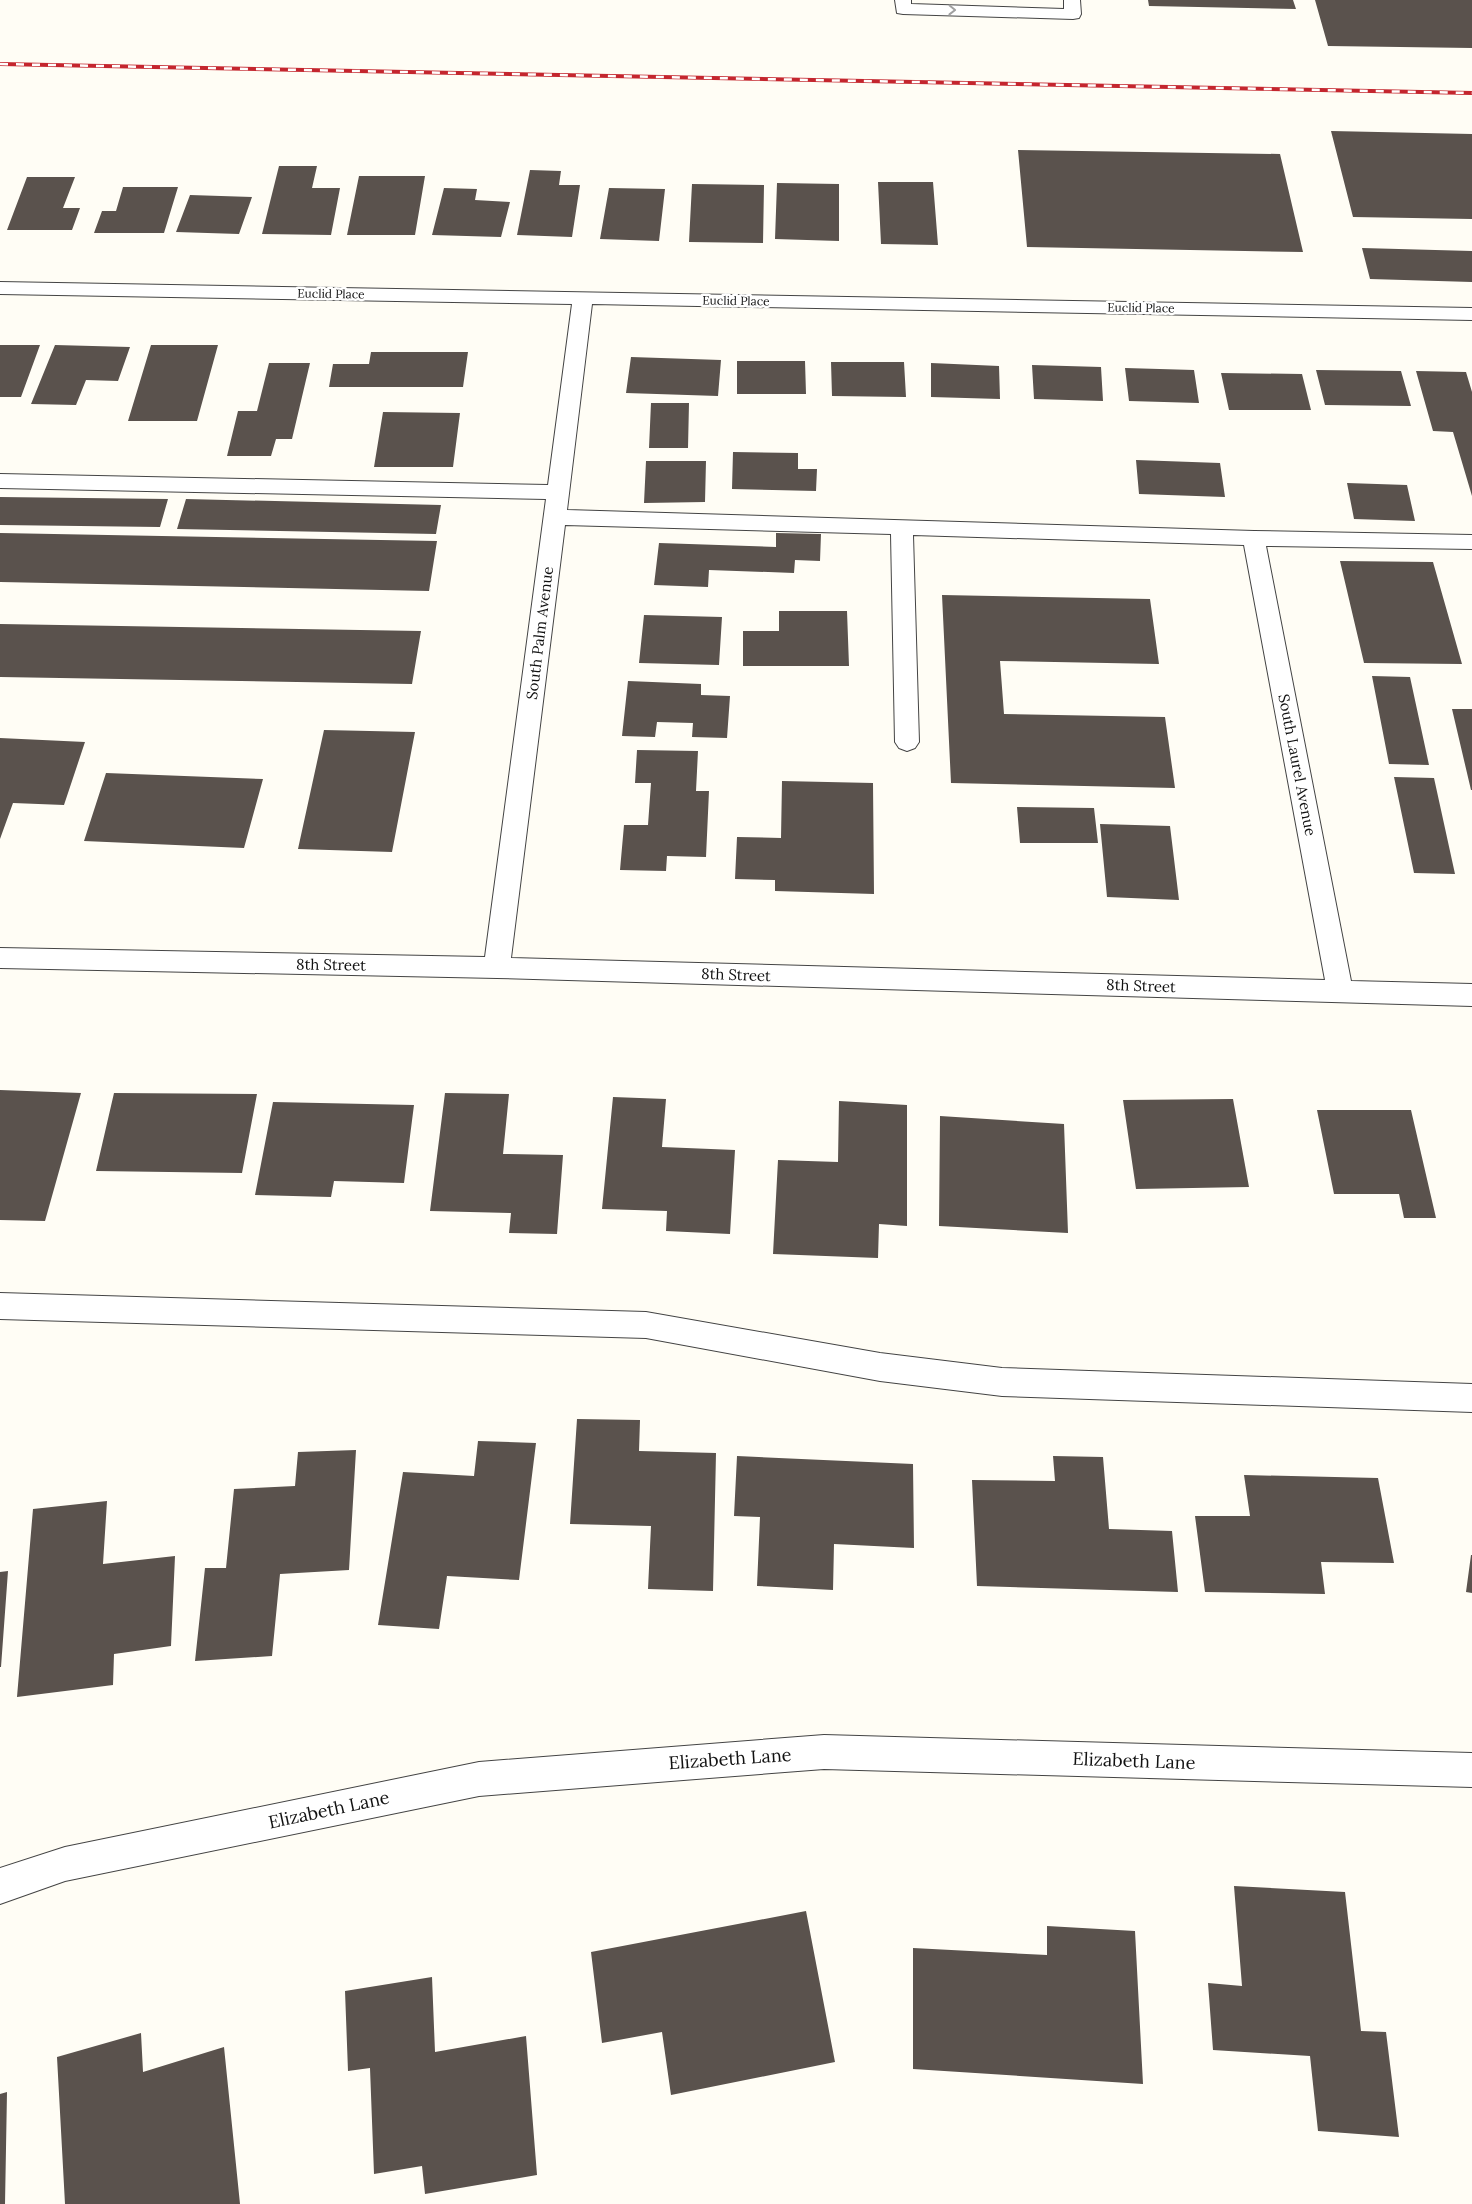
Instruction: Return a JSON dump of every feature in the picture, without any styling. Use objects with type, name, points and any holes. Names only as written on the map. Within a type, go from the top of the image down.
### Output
[{"type":"street","points":[[903,0],[903,9],[1073,14],[1072,0]]},
{"type":"street","name":"Euclid Place","points":[[0,288],[1472,314]]},
{"type":"street","name":"South Palm Avenue","points":[[497,968],[583,298]]},
{"type":"street","points":[[0,481],[503,493],[558,492]]},
{"type":"street","points":[[555,516],[1254,538],[1472,542]]},
{"type":"street","points":[[902,527],[907,742]]},
{"type":"street","name":"South Laurel Avenue","points":[[1254,538],[1340,991]]},
{"type":"street","name":"8th Street","points":[[0,958],[497,968],[1472,995]]},
{"type":"street","points":[[0,1306],[646,1325],[880,1367],[1002,1382],[1472,1398]]},
{"type":"street","name":"Elizabeth Lane","points":[[0,1886],[65,1864],[480,1779],[824,1752],[1472,1770]]},
{"type":"building","points":[[1148,0],[1293,0],[1296,9],[1149,6]]},
{"type":"building","points":[[1315,0],[1472,0],[1472,48],[1328,46]]},
{"type":"building","points":[[1331,131],[1472,134],[1472,219],[1353,217]]},
{"type":"building","points":[[1018,150],[1280,154],[1303,252],[1027,247]]},
{"type":"building","points":[[279,166],[317,166],[312,188],[340,188],[331,235],[262,234]]},
{"type":"building","points":[[530,170],[561,171],[559,185],[580,185],[572,237],[517,235]]},
{"type":"building","points":[[359,176],[425,176],[415,235],[347,235]]},
{"type":"building","points":[[27,177],[75,177],[63,208],[80,208],[72,230],[7,230]]},
{"type":"building","points":[[878,182],[933,182],[938,245],[881,244]]},
{"type":"building","points":[[777,183],[839,184],[839,241],[775,239]]},
{"type":"building","points":[[692,184],[764,185],[763,243],[689,242]]},
{"type":"building","points":[[123,187],[178,187],[164,233],[94,233],[102,211],[116,211]]},
{"type":"building","points":[[444,188],[477,189],[475,200],[510,202],[501,237],[432,235]]},
{"type":"building","points":[[609,188],[665,189],[659,241],[600,239]]},
{"type":"building","points":[[190,195],[252,197],[239,234],[176,232]]},
{"type":"building","points":[[1362,248],[1472,251],[1472,282],[1370,279]]},
{"type":"building","points":[[0,345],[40,345],[21,397],[0,397]]},
{"type":"building","points":[[55,345],[130,347],[118,381],[86,380],[76,405],[31,404]]},
{"type":"building","points":[[151,345],[218,345],[197,421],[128,421]]},
{"type":"building","points":[[371,352],[468,352],[463,387],[329,387],[333,364],[369,364]]},
{"type":"building","points":[[631,357],[721,360],[718,396],[626,393]]},
{"type":"building","points":[[737,361],[805,361],[806,394],[737,394]]},
{"type":"building","points":[[831,362],[904,362],[906,397],[832,396]]},
{"type":"building","points":[[269,363],[310,363],[292,439],[276,439],[271,456],[227,456],[238,411],[257,411]]},
{"type":"building","points":[[931,363],[999,366],[1000,399],[931,397]]},
{"type":"building","points":[[1032,365],[1101,367],[1103,401],[1034,399]]},
{"type":"building","points":[[1125,368],[1194,370],[1199,403],[1129,401]]},
{"type":"building","points":[[1316,370],[1401,371],[1411,406],[1325,405]]},
{"type":"building","points":[[1416,371],[1466,372],[1472,392],[1472,496],[1453,432],[1433,431]]},
{"type":"building","points":[[1221,373],[1302,374],[1311,410],[1229,410]]},
{"type":"building","points":[[651,403],[689,403],[688,448],[649,448]]},
{"type":"building","points":[[383,412],[460,413],[453,467],[374,467]]},
{"type":"building","points":[[733,452],[798,453],[798,469],[817,469],[816,491],[732,489]]},
{"type":"building","points":[[1136,460],[1220,463],[1225,497],[1139,494]]},
{"type":"building","points":[[646,461],[706,461],[705,502],[644,503]]},
{"type":"building","points":[[1347,483],[1407,485],[1415,521],[1354,519]]},
{"type":"building","points":[[0,497],[168,499],[160,527],[0,525]]},
{"type":"building","points":[[186,499],[441,505],[436,534],[177,529]]},
{"type":"building","points":[[0,533],[437,541],[429,591],[0,582]]},
{"type":"building","points":[[776,533],[821,534],[820,561],[795,560],[794,573],[709,570],[708,587],[654,585],[659,543],[776,547]]},
{"type":"building","points":[[1340,561],[1433,562],[1462,664],[1364,663]]},
{"type":"building","points":[[942,595],[1150,599],[1159,664],[1000,661],[1004,714],[1165,717],[1175,788],[951,783]]},
{"type":"building","points":[[779,611],[847,611],[849,666],[743,666],[743,631],[779,631]]},
{"type":"building","points":[[644,615],[722,617],[719,665],[639,663]]},
{"type":"building","points":[[0,624],[421,631],[412,684],[0,677]]},
{"type":"building","points":[[1372,676],[1410,677],[1429,765],[1389,764]]},
{"type":"building","points":[[628,681],[701,684],[701,695],[730,696],[727,738],[692,737],[693,723],[657,722],[655,737],[622,736]]},
{"type":"building","points":[[1452,709],[1472,709],[1472,790],[1471,790]]},
{"type":"building","points":[[324,730],[415,732],[392,852],[298,849]]},
{"type":"building","points":[[0,738],[85,742],[64,805],[13,803],[0,839]]},
{"type":"building","points":[[637,750],[698,751],[696,791],[709,791],[706,857],[667,856],[666,871],[620,870],[624,825],[648,825],[651,783],[635,783]]},
{"type":"building","points":[[106,773],[263,779],[244,848],[84,841]]},
{"type":"building","points":[[1394,777],[1434,778],[1455,874],[1414,873]]},
{"type":"building","points":[[782,781],[873,783],[874,894],[775,891],[775,880],[735,879],[737,837],[781,838]]},
{"type":"building","points":[[1017,807],[1094,808],[1098,843],[1020,843]]},
{"type":"building","points":[[1100,824],[1170,826],[1179,900],[1107,897]]},
{"type":"building","points":[[0,1090],[81,1093],[45,1221],[0,1220]]},
{"type":"building","points":[[114,1093],[257,1094],[242,1173],[96,1171]]},
{"type":"building","points":[[445,1093],[509,1094],[503,1154],[563,1155],[557,1234],[509,1233],[511,1213],[430,1211]]},
{"type":"building","points":[[613,1097],[666,1099],[662,1147],[735,1150],[730,1234],[666,1231],[667,1211],[602,1209]]},
{"type":"building","points":[[1233,1099],[1249,1187],[1136,1189],[1123,1100]]},
{"type":"building","points":[[839,1101],[907,1105],[907,1226],[879,1224],[878,1258],[773,1254],[778,1160],[838,1162]]},
{"type":"building","points":[[273,1102],[414,1105],[404,1183],[334,1181],[331,1197],[255,1195]]},
{"type":"building","points":[[1317,1110],[1411,1110],[1436,1218],[1404,1218],[1399,1194],[1334,1194]]},
{"type":"building","points":[[940,1116],[1064,1124],[1068,1233],[939,1226]]},
{"type":"building","points":[[577,1419],[640,1420],[639,1451],[716,1453],[713,1591],[648,1589],[651,1526],[570,1524]]},
{"type":"building","points":[[478,1441],[536,1443],[519,1580],[447,1576],[439,1629],[378,1625],[403,1472],[474,1476]]},
{"type":"building","points":[[356,1450],[349,1570],[280,1574],[272,1656],[195,1661],[205,1568],[226,1568],[234,1489],[295,1486],[298,1452]]},
{"type":"building","points":[[737,1456],[913,1464],[914,1548],[834,1544],[833,1590],[757,1586],[760,1517],[734,1516]]},
{"type":"building","points":[[1053,1456],[1103,1457],[1109,1529],[1172,1531],[1178,1592],[977,1586],[972,1480],[1055,1481]]},
{"type":"building","points":[[1244,1475],[1378,1478],[1394,1563],[1321,1562],[1325,1594],[1205,1592],[1195,1516],[1250,1516]]},
{"type":"building","points":[[107,1501],[103,1564],[175,1556],[171,1646],[114,1654],[113,1685],[17,1697],[33,1509]]},
{"type":"building","points":[[1472,1555],[1472,1593],[1466,1592]]},
{"type":"building","points":[[8,1571],[1,1667],[0,1667],[0,1572]]},
{"type":"building","points":[[1234,1886],[1345,1892],[1361,2031],[1386,2032],[1399,2137],[1318,2131],[1310,2056],[1213,2050],[1208,1983],[1242,1986]]},
{"type":"building","points":[[806,1911],[835,2062],[671,2095],[662,2032],[602,2043],[591,1952]]},
{"type":"building","points":[[1047,1926],[1135,1931],[1143,2084],[913,2069],[913,1948],[1047,1955]]},
{"type":"building","points":[[432,1977],[435,2052],[526,2036],[537,2175],[425,2194],[422,2166],[374,2174],[370,2068],[348,2071],[345,1991]]},
{"type":"building","points":[[141,2033],[143,2072],[224,2047],[240,2204],[65,2204],[57,2057]]},
{"type":"building","points":[[7,2092],[5,2204],[0,2204],[0,2094]]},
{"type":"railway","points":[[0,64],[1472,93]]}]
